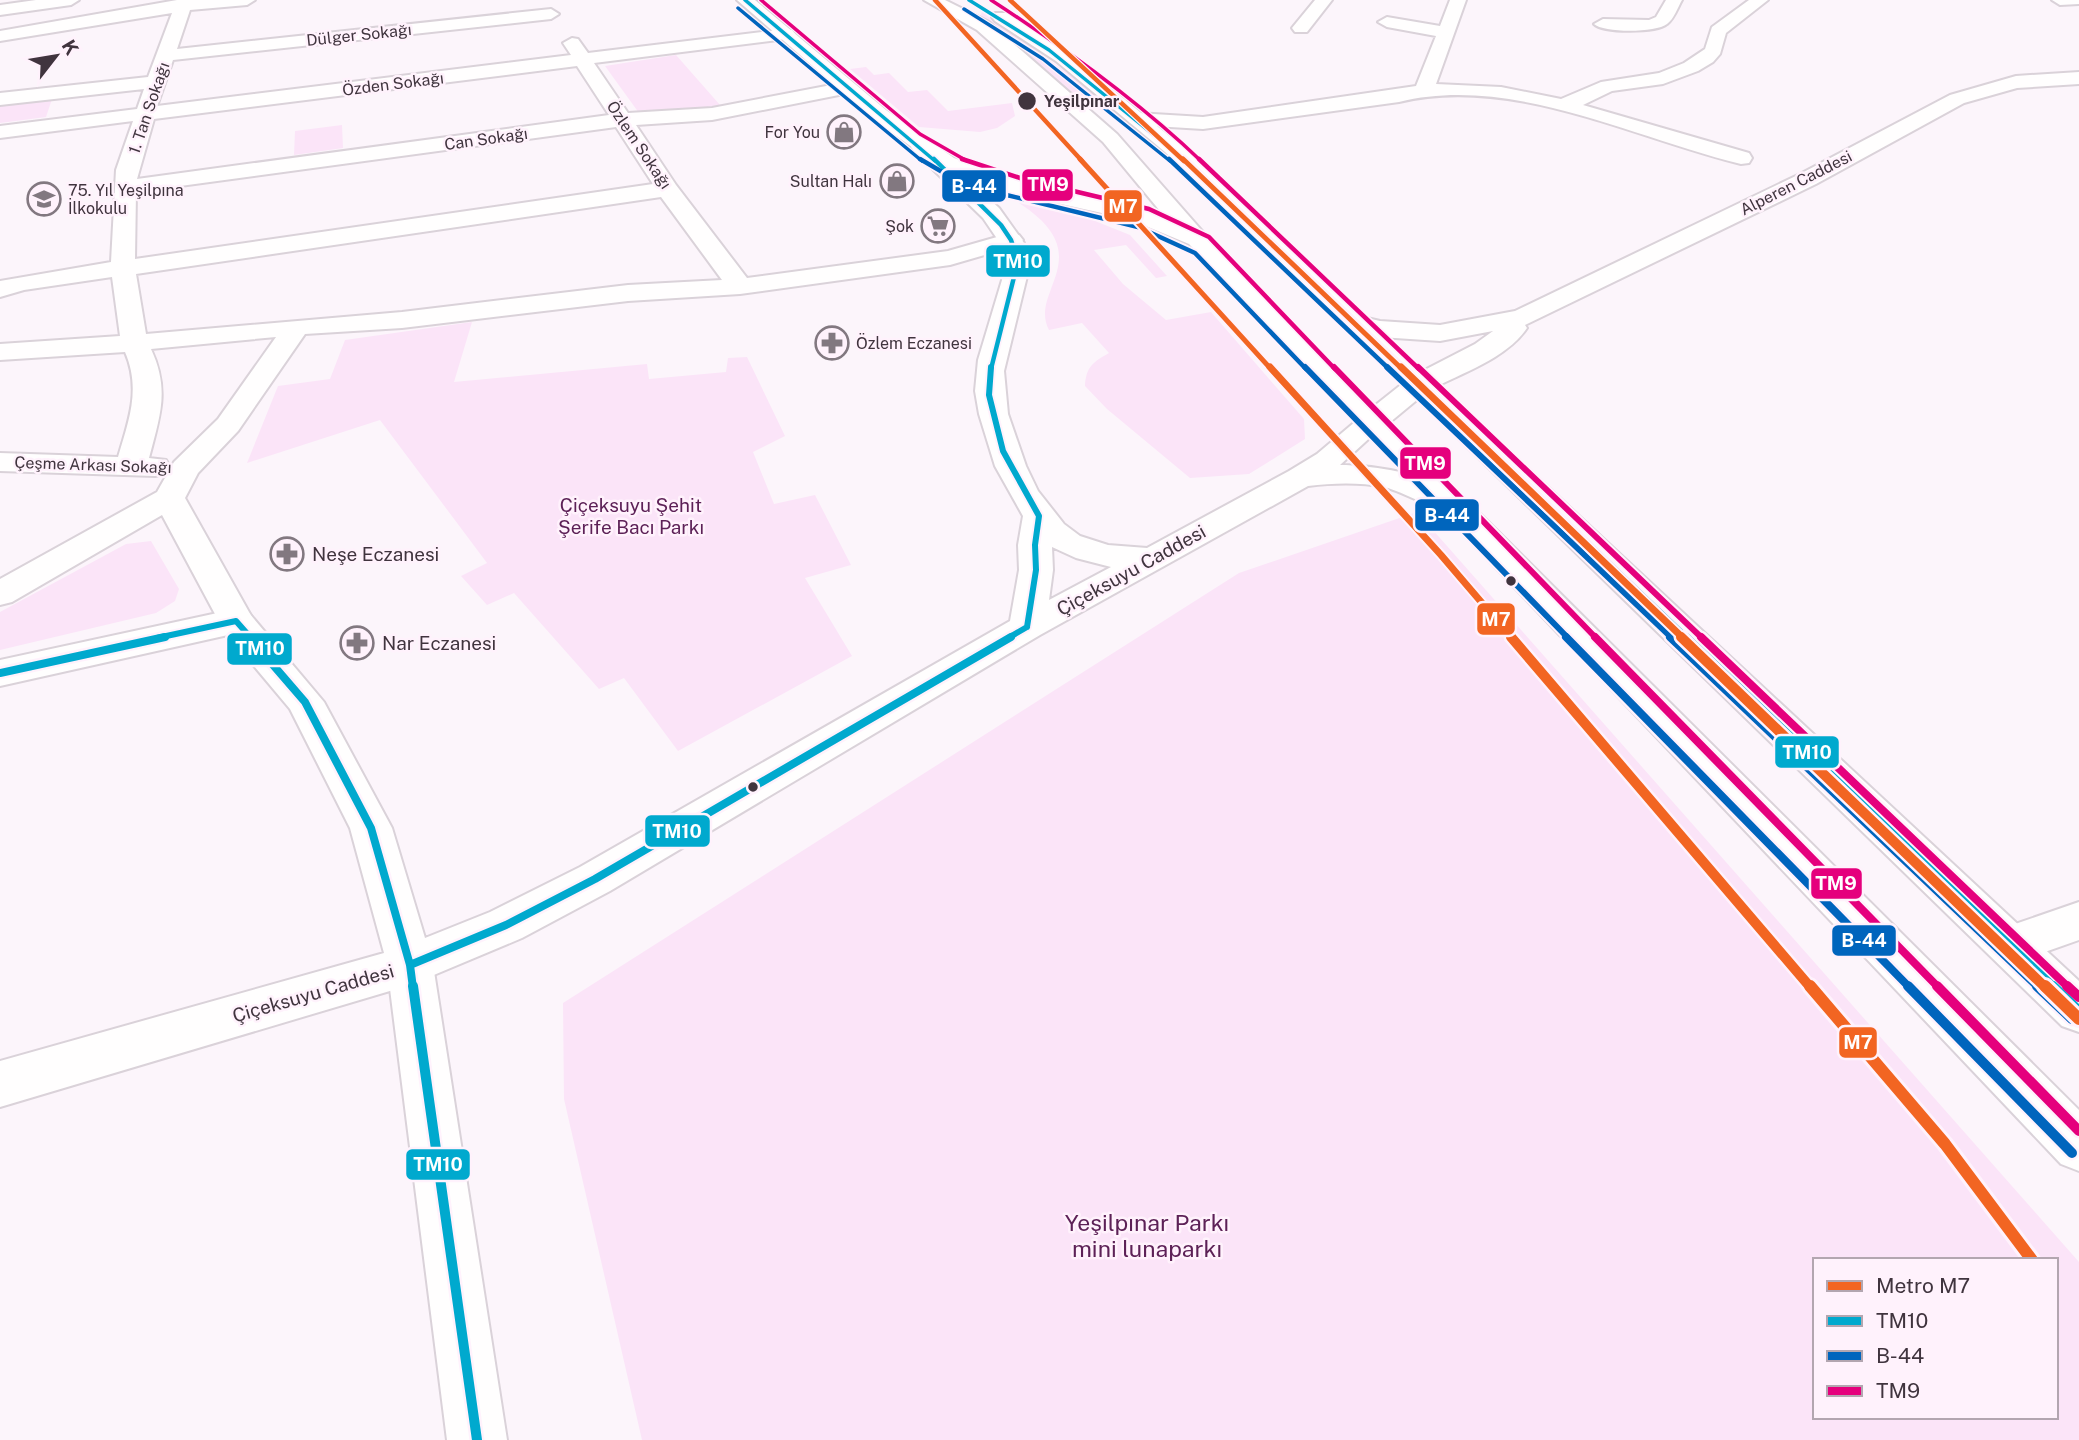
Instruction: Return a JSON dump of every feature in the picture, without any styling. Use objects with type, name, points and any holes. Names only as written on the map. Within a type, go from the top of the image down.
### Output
[{"type":"street","points":[[0,10],[71,0]]},
{"type":"street","points":[[0,36],[184,3],[247,0]]},
{"type":"street","points":[[745,0],[921,148],[1001,225],[1012,240],[1018,261],[1015,279],[990,371],[989,395],[1003,451],[1039,516],[1051,531],[1088,551],[1120,559],[1151,558]]},
{"type":"street","points":[[932,0],[983,26],[1110,138],[1202,245],[1446,500],[2079,1146]]},
{"type":"street","points":[[969,0],[998,15],[1062,57],[1172,148],[2079,1011]]},
{"type":"street","points":[[1301,28],[1324,0]]},
{"type":"street","points":[[1602,24],[1652,25],[1661,20],[1674,0]]},
{"type":"street","points":[[1563,106],[1608,86],[1663,78],[1707,58],[1714,50],[1718,31],[1760,0]]},
{"type":"street","points":[[2060,0],[2074,0]]},
{"type":"street","points":[[1424,90],[1457,3],[1434,2]]},
{"type":"street","name":"1. Tan Sokağı","points":[[131,466],[146,413],[149,387],[145,367],[134,343],[123,268],[125,187],[127,170],[167,55],[166,32],[184,3]]},
{"type":"street","name":"Dülger Sokağı","points":[[167,55],[548,7]]},
{"type":"street","name":"Özlem Sokağı","points":[[548,7],[667,189],[740,286]]},
{"type":"street","points":[[1387,22],[1445,32]]},
{"type":"street","name":"Özden Sokağı","points":[[0,132],[786,34]]},
{"type":"street","name":"Alperen Caddesi","points":[[1521,318],[1808,179],[1927,113],[1958,99],[2016,82],[2079,78]]},
{"type":"street","points":[[0,99],[158,82]]},
{"type":"street","name":"Can Sokağı","points":[[125,187],[620,120],[712,114],[848,88]]},
{"type":"street","points":[[1137,120],[1203,123],[1399,96],[1424,90],[1485,92],[1563,106],[1741,158]]},
{"type":"street","points":[[1188,163],[1186,138],[1203,123]]},
{"type":"street","points":[[921,148],[959,169],[998,182],[1145,218],[1189,236],[1202,245]]},
{"type":"street","points":[[0,289],[123,268],[667,189]]},
{"type":"street","points":[[0,352],[402,320],[628,293],[740,286],[950,258],[1012,240]]},
{"type":"street","points":[[950,258],[1015,279]]},
{"type":"street","points":[[1354,323],[1380,329],[1440,334],[1521,318]]},
{"type":"street","name":"Çiçeksuyu Caddesi","points":[[0,1084],[410,965],[506,925],[595,879],[1027,627],[1300,478],[1328,460],[1421,383],[1485,349],[1511,332],[1521,318]]},
{"type":"street","points":[[0,594],[169,498],[185,469],[229,425],[297,327]]},
{"type":"street","name":"Çeşme Arkası Sokağı","points":[[0,462],[185,469]]},
{"type":"street","points":[[1300,478],[1385,476],[1402,480],[1446,500]]},
{"type":"street","points":[[169,498],[236,621],[305,702],[371,828],[410,965],[477,1440]]},
{"type":"street","points":[[1027,627],[1036,570],[1035,545],[1039,516]]},
{"type":"street","points":[[0,673],[236,621]]},
{"type":"street","points":[[2011,945],[2079,921]]},
{"type":"green space","points":[[982,12],[1087,87],[1109,107],[1109,112],[1089,107],[980,16]]},
{"type":"green space","points":[[676,55],[720,105],[662,115],[639,113],[605,66]]},
{"type":"green space","points":[[866,67],[874,75],[889,73],[908,92],[927,90],[948,111],[1012,103],[1015,116],[997,128],[980,132],[919,127],[850,69]]},
{"type":"green space","points":[[53,96],[46,117],[0,123],[0,103]]},
{"type":"green space","points":[[342,125],[343,148],[294,155],[295,131]]},
{"type":"green space","points":[[1019,203],[1095,221],[1130,235],[1167,276],[1156,278],[1126,245],[1094,250],[1123,284],[1166,320],[1211,312],[1304,419],[1305,439],[1249,474],[1190,478],[1107,409],[1085,386],[1091,366],[1109,353],[1082,323],[1049,330],[1045,316],[1047,301],[1057,272],[1059,256],[1055,240],[1043,222]]},
{"type":"green space","name":"Çiçeksuyu Şehit Şerife Bacı Parkı","points":[[472,322],[454,382],[647,364],[649,379],[726,372],[728,358],[747,357],[785,436],[753,452],[774,504],[815,495],[851,565],[805,578],[852,656],[678,751],[624,678],[599,689],[514,593],[487,605],[461,576],[487,563],[380,420],[247,463],[278,386],[330,379],[345,340]]},
{"type":"green space","name":"Yeşilpınar Parkı mini lunaparkı","points":[[1417,512],[2079,1262],[2079,1440],[642,1440],[564,1099],[563,1003],[1239,573]]},
{"type":"green space","points":[[151,541],[179,589],[175,601],[156,613],[0,650],[0,612],[126,544]]},
{"type":"metro line","name":"M7","points":[[935,0],[1441,555],[1945,1144],[2030,1258]]},
{"type":"metro line","name":"M7","points":[[1010,0],[1101,82],[1315,285],[2079,1019]]},
{"type":"transit line","name":"TM10","points":[[745,0],[921,147],[1001,225],[1011,240],[1018,261],[990,371],[989,395],[1003,451],[1039,516],[1035,545],[1036,570],[1027,627]]},
{"type":"transit line","name":"TM9","points":[[761,0],[911,126],[950,154],[992,171],[1149,209],[1209,237],[1454,493],[2079,1131]]},
{"type":"transit line","name":"TM10","points":[[969,0],[1049,50],[1172,148],[2079,1011]]},
{"type":"transit line","name":"TM9","points":[[991,0],[1056,42],[1179,140],[2079,997]]},
{"type":"transit line","name":"B-44","points":[[738,8],[903,146],[945,175],[986,190],[1138,227],[1195,253],[1439,507],[2072,1153]]},
{"type":"transit line","name":"B-44","points":[[964,9],[1043,59],[1165,156],[2072,1019]]},
{"type":"transit line","name":"TM10","points":[[0,673],[236,621],[305,702],[371,828],[410,965],[477,1440]]},
{"type":"transit line","name":"TM10","points":[[410,965],[506,925],[595,879],[1027,627]]},
{"type":"place","name":"Yeşilpınar","points":[[1027,101]]},
{"type":"place","name":"For You","points":[[844,132]]},
{"type":"place","name":"Sultan Halı","points":[[897,181]]},
{"type":"place","name":"75. Yıl Yeşilpına İlkokulu","points":[[44,199]]},
{"type":"place","name":"Şok","points":[[938,226]]},
{"type":"place","name":"Özlem Eczanesi","points":[[832,343]]},
{"type":"place","name":"Neşe Eczanesi","points":[[287,554]]},
{"type":"place","name":"Nar Eczanesi","points":[[357,643]]}]
